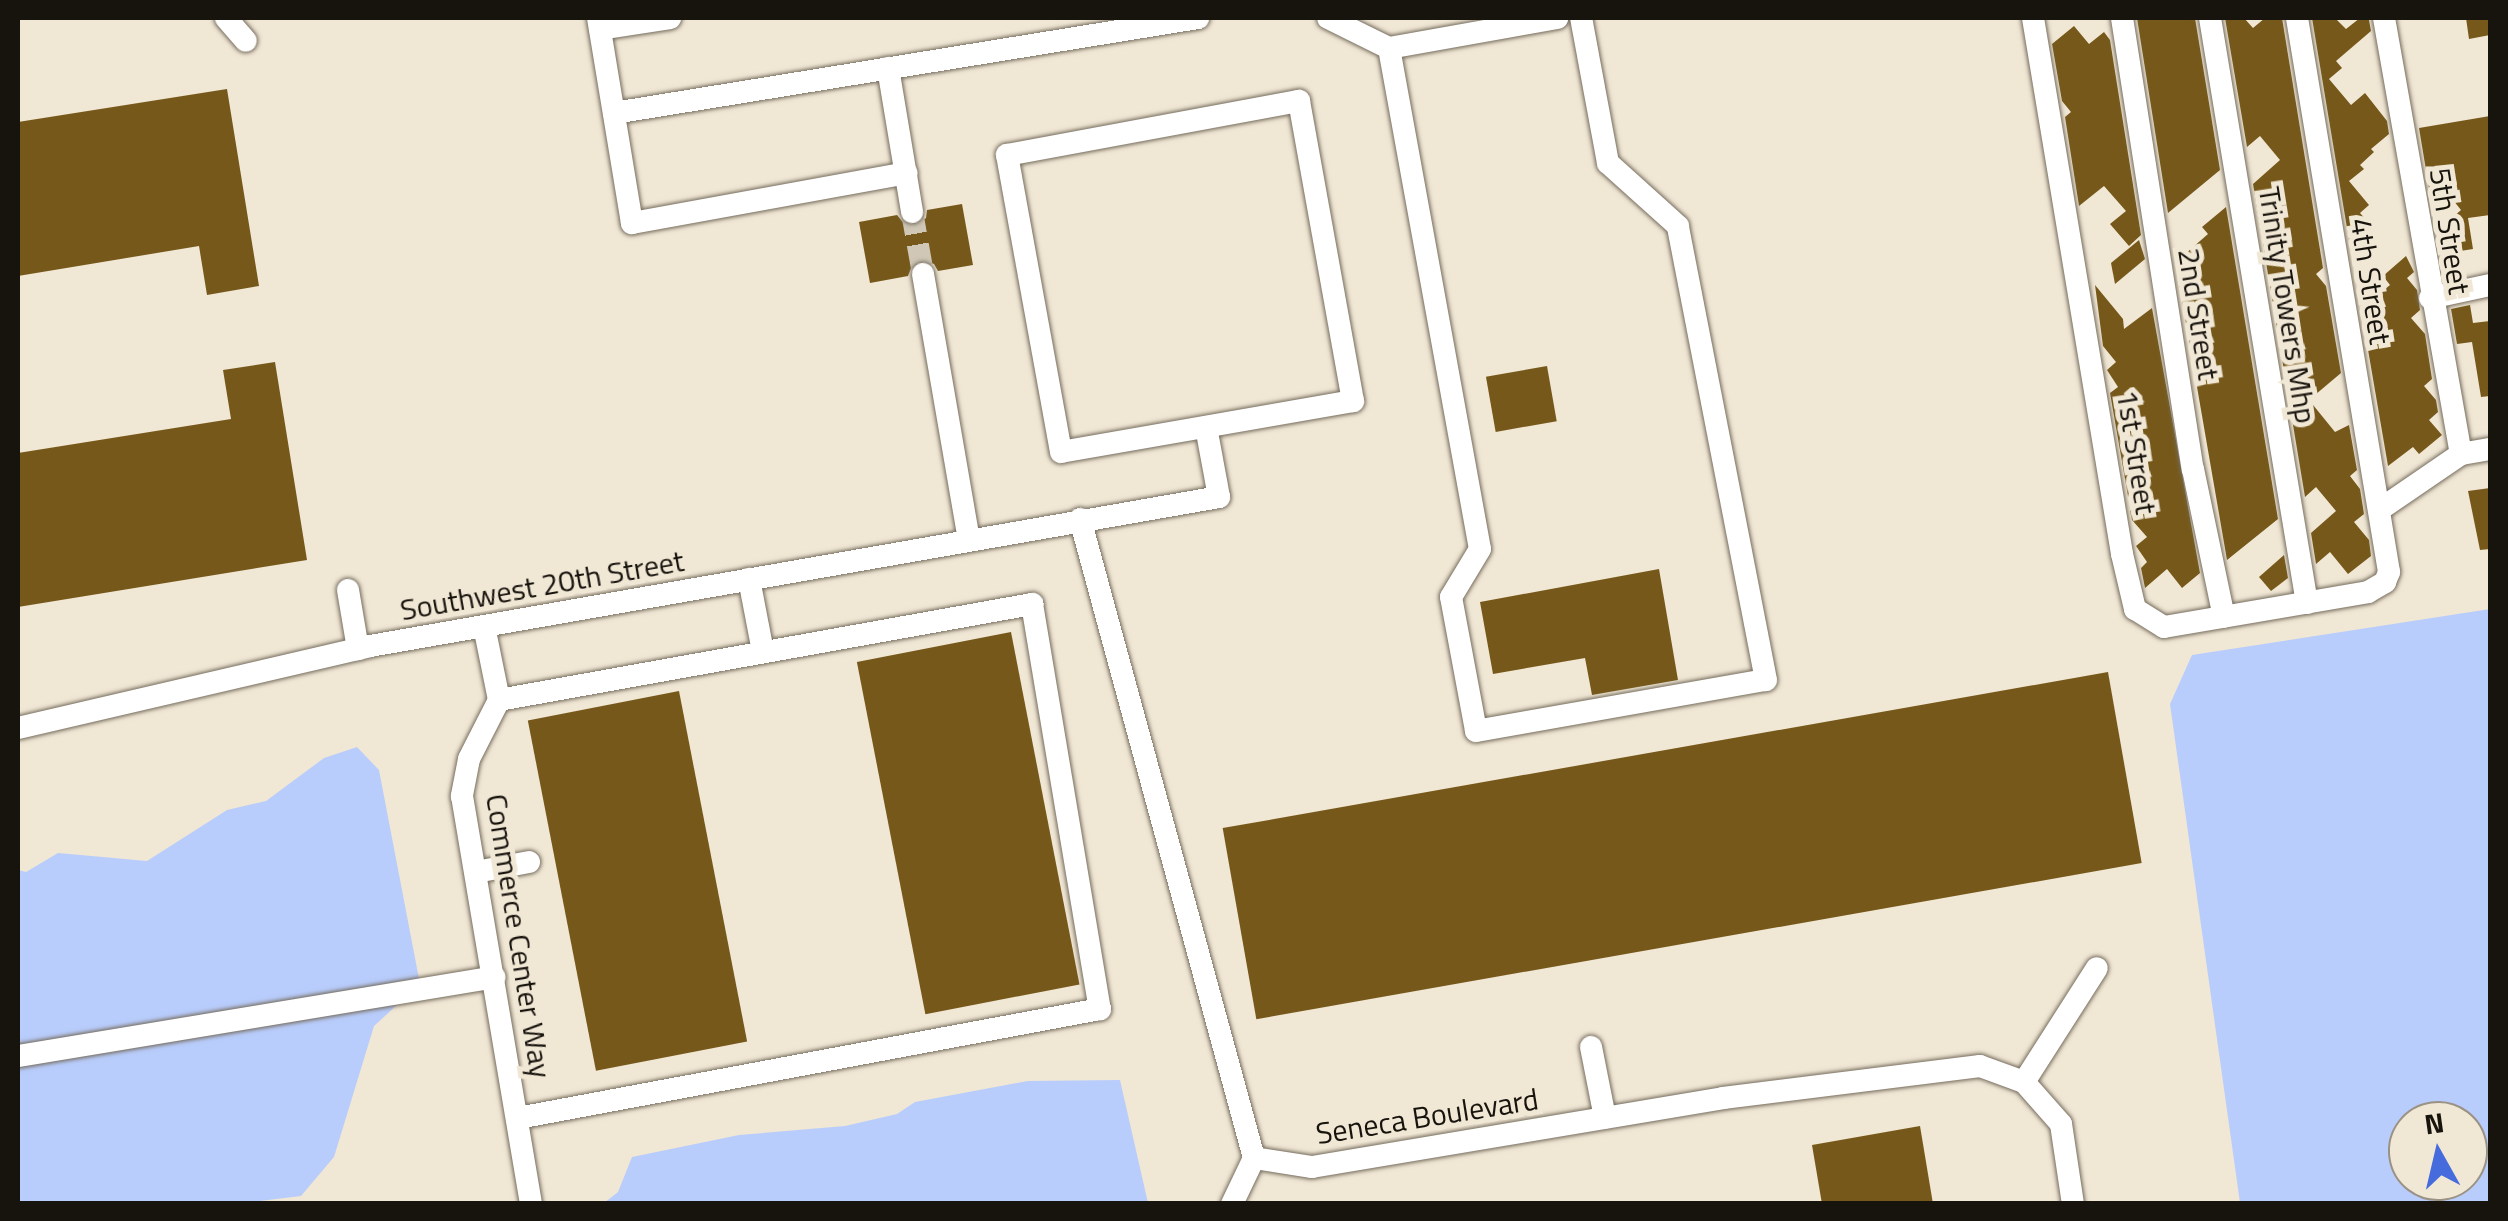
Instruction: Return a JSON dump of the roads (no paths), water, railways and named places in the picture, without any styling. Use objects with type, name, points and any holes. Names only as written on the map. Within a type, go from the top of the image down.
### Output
[{"type":"street","points":[[226,18],[246,41]]},
{"type":"street","points":[[670,18],[599,24],[632,223],[906,174]]},
{"type":"street","points":[[614,113],[1166,20],[1198,18]]},
{"type":"street","points":[[1328,18],[1389,48],[1556,18]]},
{"type":"street","points":[[1389,48],[1480,550],[1451,598],[1476,731],[1766,680],[1678,226],[1608,163],[1581,18]]},
{"type":"street","name":"1st Street","points":[[2033,18],[2122,554],[2135,610],[2164,627],[2377,588],[2388,572],[2387,553]]},
{"type":"street","name":"2nd Street","points":[[2122,18],[2193,469],[2224,618]]},
{"type":"street","name":"Trinity Towers Mhp","points":[[2210,18],[2307,603]]},
{"type":"street","name":"4th Street","points":[[2297,18],[2387,553]]},
{"type":"street","name":"5th Street","points":[[2384,18],[2460,454]]},
{"type":"street","points":[[888,68],[912,212]]},
{"type":"street","points":[[1299,102],[1353,402],[1206,427],[1061,452],[1006,155],[1299,102]]},
{"type":"street","points":[[923,274],[970,539]]},
{"type":"street","points":[[2430,298],[2490,285]]},
{"type":"street","name":"Southwest 20th Street","points":[[18,728],[358,649],[1219,497],[1206,427]]},
{"type":"street","points":[[2379,510],[2460,454],[2490,449]]},
{"type":"street","points":[[1080,519],[1254,1158],[1232,1204]]},
{"type":"street","points":[[749,578],[763,652]]},
{"type":"street","points":[[348,590],[358,649]]},
{"type":"street","points":[[484,626],[499,700],[1032,604],[1100,1009],[518,1118]]},
{"type":"street","name":"Commerce Center Way","points":[[499,700],[468,758],[462,796],[531,1204]]},
{"type":"street","points":[[476,872],[528,862]]},
{"type":"street","points":[[2074,1204],[2060,1124],[2024,1082],[2097,968]]},
{"type":"street","points":[[18,1056],[494,977]]},
{"type":"street","points":[[1591,1047],[1605,1118]]},
{"type":"street","name":"Seneca Boulevard","points":[[1254,1158],[1312,1167],[1605,1118],[1980,1066],[2024,1082]]},
{"type":"water","points":[[2490,609],[2490,1203],[2240,1203],[2170,704],[2192,655]]},
{"type":"water","points":[[357,747],[379,770],[420,984],[374,1026],[334,1157],[301,1196],[236,1204],[18,1204],[18,870],[26,872],[58,853],[147,861],[227,810],[266,801],[324,758]]},
{"type":"water","points":[[1120,1080],[1148,1203],[604,1203],[618,1192],[632,1157],[739,1135],[845,1126],[897,1114],[915,1102],[1028,1081]]},
{"type":"tunnel","points":[[912,212],[923,274]]}]
